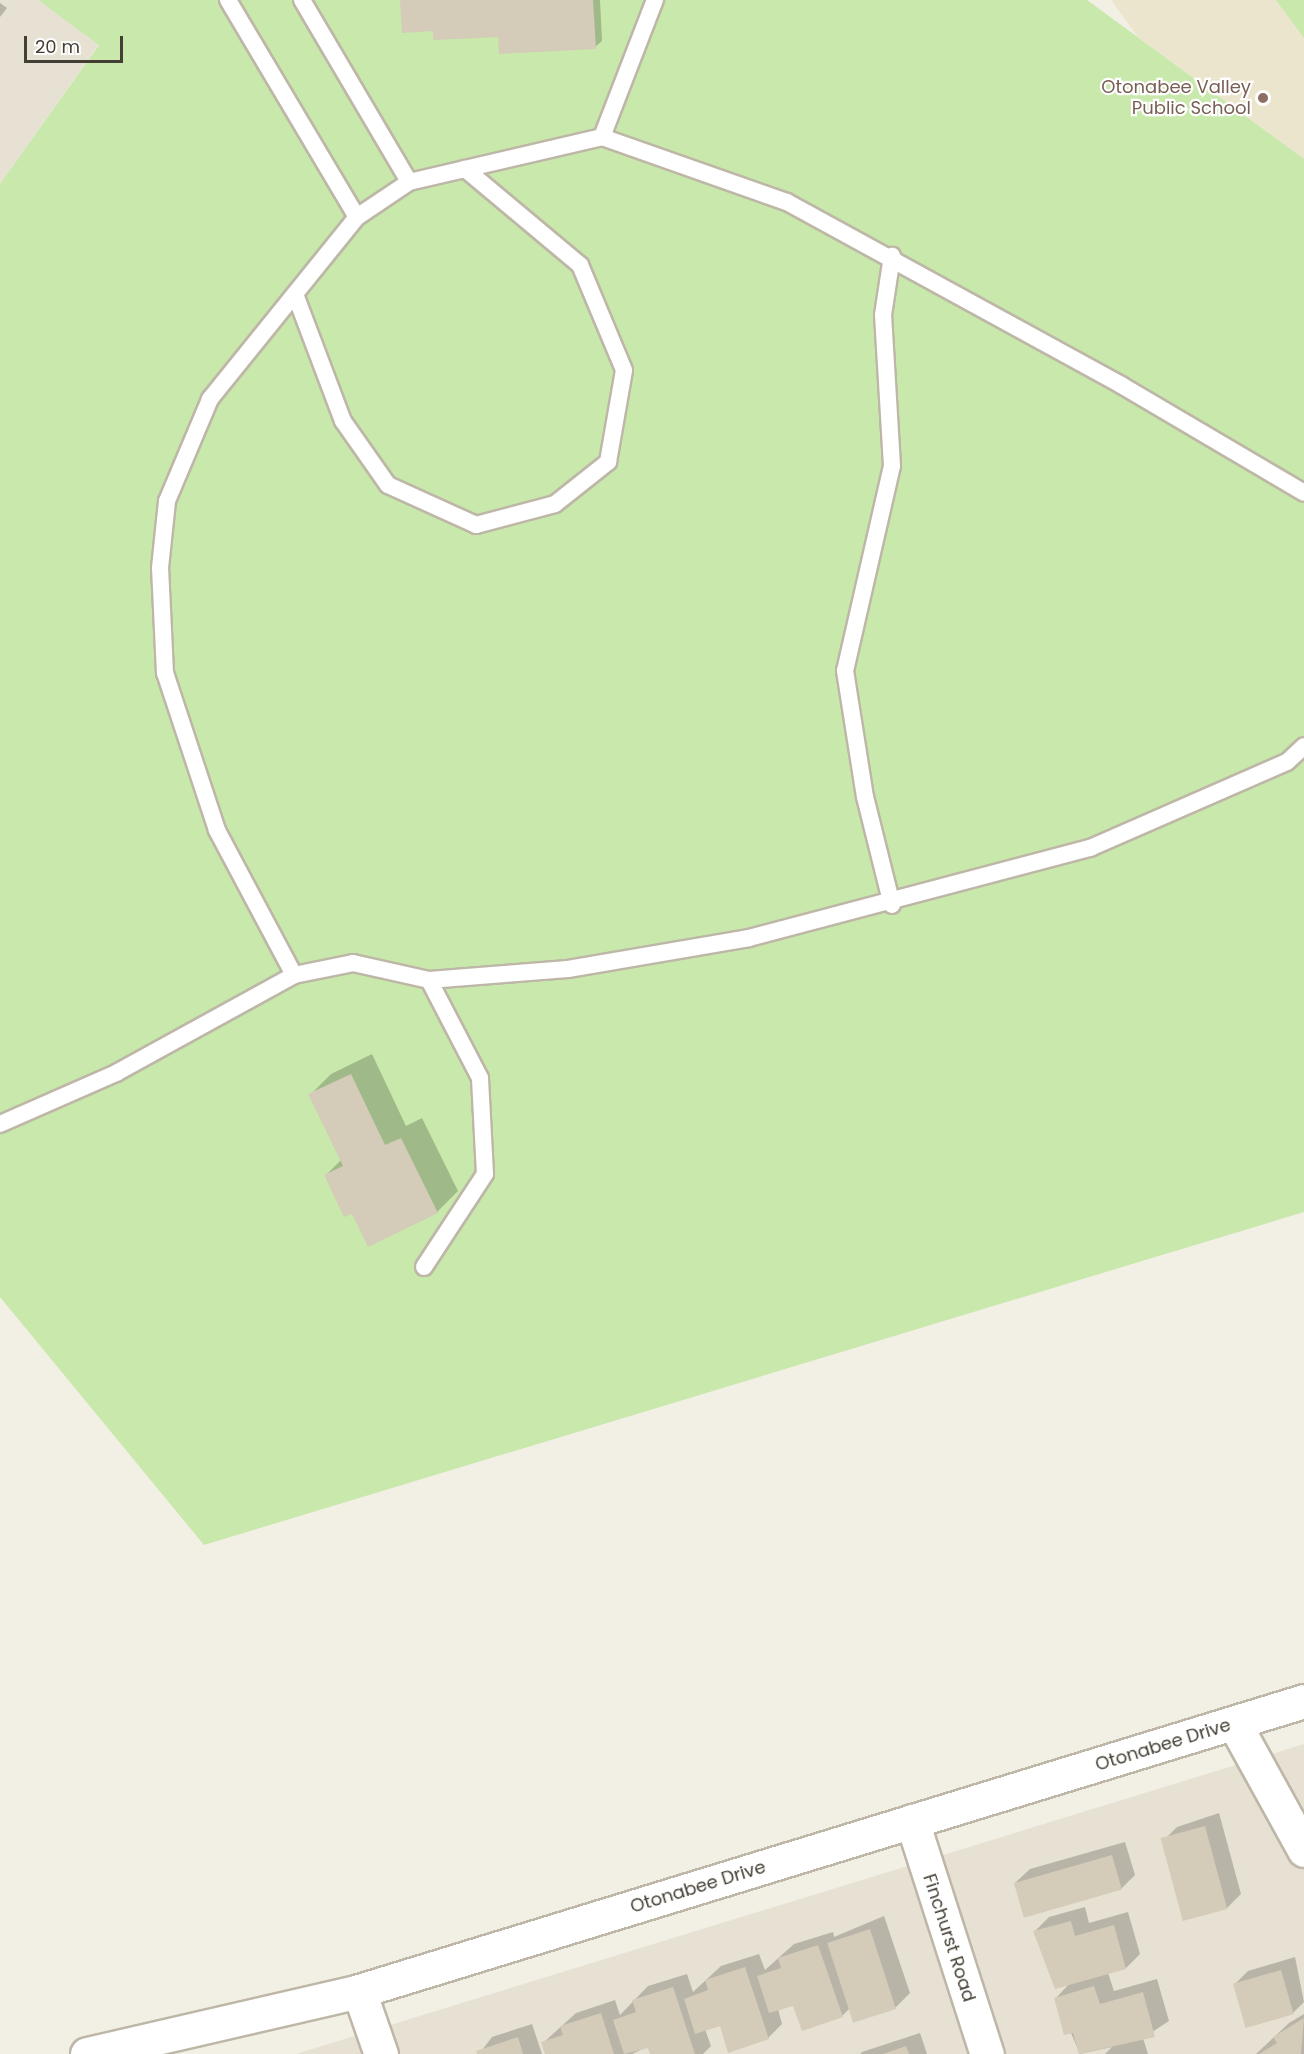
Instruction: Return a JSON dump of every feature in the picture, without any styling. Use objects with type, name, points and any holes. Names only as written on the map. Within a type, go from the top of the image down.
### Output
[{"type":"street","name":"Otonabee Drive","points":[[87,2054],[359,1991],[1304,1701]]},
{"type":"street","points":[[1234,1723],[1304,1850]]},
{"type":"street","name":"Finchurst Road","points":[[912,1821],[987,2054]]},
{"type":"street","points":[[359,1991],[381,2054]]},
{"type":"lane","points":[[228,0],[357,217]]},
{"type":"lane","points":[[302,0],[410,182]]},
{"type":"lane","points":[[602,137],[656,0]]},
{"type":"lane","points":[[294,975],[210,807],[165,673],[160,568],[167,501],[210,399],[357,217],[410,182],[602,137],[787,202],[892,256],[1304,494]]},
{"type":"lane","points":[[295,294],[343,421],[388,485],[476,525],[555,504],[608,462],[624,370],[580,265],[465,169]]},
{"type":"lane","points":[[892,256],[883,315],[892,466],[845,671],[865,796],[892,905]]},
{"type":"lane","points":[[0,1124],[116,1072],[294,975],[353,963],[429,980],[568,969],[749,938],[892,905],[1090,848],[1287,762],[1304,746]]},
{"type":"lane","points":[[424,1267],[485,1174],[480,1078],[429,980]]},
{"type":"shaded area","points":[[0,0],[38,0],[99,44],[0,184]]},
{"type":"shaded area","name":"Otonabee Valley Public School","points":[[1111,0],[1304,0],[1304,159],[1138,37]]},
{"type":"shaded area","points":[[1304,1744],[1304,2054],[296,2054]]},
{"type":"green space","points":[[38,0],[1087,0],[1304,159],[1304,1212],[204,1545],[0,1297],[0,184],[99,45]]},
{"type":"green space","points":[[1276,0],[1304,0],[1304,38]]},
{"type":"building","points":[[400,0],[593,0],[596,49],[499,54],[498,37],[433,40],[433,31],[402,33]]},
{"type":"building","points":[[351,1074],[385,1145],[401,1138],[438,1213],[368,1247],[352,1214],[344,1217],[324,1175],[343,1166],[308,1094]]},
{"type":"building","points":[[1205,1826],[1227,1909],[1183,1921],[1161,1838]]},
{"type":"building","points":[[1112,1855],[1122,1890],[1024,1918],[1014,1883]]},
{"type":"building","points":[[1071,1921],[1075,1936],[1114,1925],[1126,1969],[1055,1989],[1033,1931]]},
{"type":"building","points":[[870,1929],[896,2009],[853,2023],[827,1943]]},
{"type":"building","points":[[818,1945],[843,2017],[802,2031],[793,2006],[769,2013],[757,1976],[781,1968],[778,1958]]},
{"type":"building","points":[[745,1967],[769,2039],[728,2053],[720,2026],[695,2034],[684,1999],[708,1990],[705,1980]]},
{"type":"building","points":[[1281,1970],[1294,2014],[1246,2028],[1233,1984]]},
{"type":"building","points":[[1094,1986],[1100,2004],[1143,1992],[1155,2037],[1079,2054],[1073,2033],[1064,2035],[1054,1998]]},
{"type":"building","points":[[673,1987],[695,2054],[650,2054],[648,2048],[624,2054],[613,2020],[636,2012],[632,2000]]},
{"type":"building","points":[[601,2013],[614,2054],[545,2054],[541,2042],[563,2035],[560,2026]]},
{"type":"building","points":[[1304,2018],[1301,2054],[1259,2054],[1277,2043],[1273,2037]]},
{"type":"building","points":[[518,2037],[523,2054],[477,2054],[476,2051]]},
{"type":"building","points":[[906,2046],[909,2054],[883,2054]]},
{"type":"place","name":"Otonabee Valley Public School","points":[[1263,98]]}]
